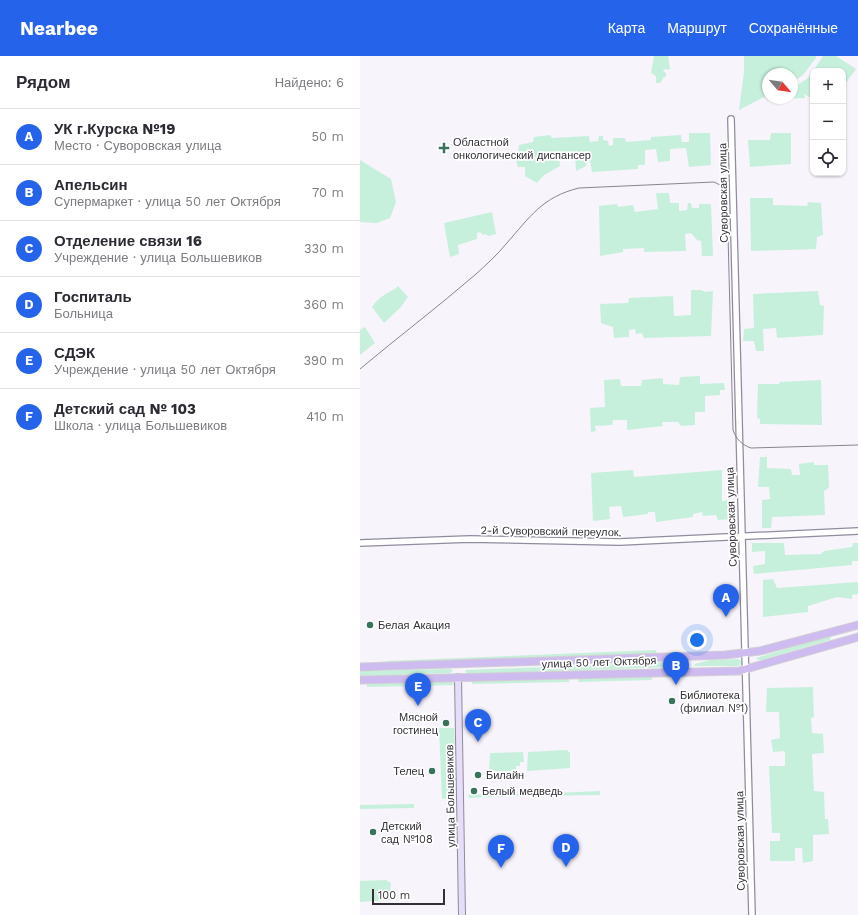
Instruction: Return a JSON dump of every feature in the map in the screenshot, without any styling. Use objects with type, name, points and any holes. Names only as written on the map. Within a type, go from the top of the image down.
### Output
[{"type":"main road","name":"улица 50 лет Октября","points":[[360,667],[681,658],[745,654],[786,645],[858,625]]},
{"type":"main road","name":"улица 50 лет Октября","points":[[360,680],[746,669],[858,637]]},
{"type":"main road","points":[[694,671],[691,669],[689,664],[692,658],[695,657]]},
{"type":"main road","points":[[681,658],[686,664],[681,671]]},
{"type":"main road","points":[[457,665],[458,677]]},
{"type":"main road","name":"улица Большевиков","points":[[458,677],[462,915]]},
{"type":"street","name":"Суворовская улица","points":[[731,119],[752,915]]},
{"type":"street","name":"2-й Суворовский переулок.","points":[[360,543],[470,540],[620,542],[858,531]]},
{"type":"green space","points":[[654,56],[668,56],[670,68],[669,70],[665,69],[663,71],[666,73],[666,77],[664,77],[660,83],[656,83],[656,76],[651,73]]},
{"type":"green space","points":[[744,56],[816,56],[803,75],[798,79],[798,68],[762,68],[762,98],[739,110],[744,72]]},
{"type":"green space","points":[[823,56],[836,56],[856,69],[846,83],[846,68],[815,68]]},
{"type":"green space","points":[[810,75],[810,97],[804,94],[805,98],[798,98],[798,85]]},
{"type":"green space","points":[[689,133],[710,133],[711,165],[689,167],[686,148],[670,149],[670,161],[658,162],[656,149],[645,150],[645,165],[638,165],[638,169],[592,172],[590,161],[587,161],[586,166],[576,171],[575,156],[559,157],[560,166],[544,175],[537,183],[525,176],[525,167],[518,167],[514,154],[518,153],[519,145],[533,142],[534,137],[550,135],[552,138],[589,136],[590,142],[598,141],[599,136],[603,136],[603,140],[608,141],[609,146],[613,145],[613,138],[625,138],[626,142],[651,140],[651,137],[681,135],[682,142],[689,142]]},
{"type":"green space","points":[[771,133],[791,133],[791,164],[750,167],[748,140],[770,140]]},
{"type":"green space","points":[[360,160],[391,179],[396,202],[390,218],[377,223],[360,222]]},
{"type":"green space","points":[[656,193],[669,193],[670,203],[679,203],[679,211],[687,210],[688,203],[691,203],[692,208],[699,208],[699,204],[711,204],[713,256],[702,256],[701,240],[698,241],[691,233],[685,234],[686,251],[644,252],[644,248],[623,249],[623,252],[600,256],[599,206],[617,204],[618,207],[633,205],[635,212],[658,209]]},
{"type":"green space","points":[[750,198],[773,198],[773,205],[807,206],[808,202],[821,203],[823,235],[817,237],[816,249],[751,251]]},
{"type":"green space","points":[[492,212],[496,234],[488,236],[486,234],[483,235],[480,232],[477,233],[477,239],[458,245],[459,254],[450,257],[444,223]]},
{"type":"green space","points":[[398,286],[408,297],[401,307],[384,323],[372,307],[380,298]]},
{"type":"green space","points":[[691,290],[701,290],[705,292],[713,291],[711,336],[644,338],[642,333],[636,334],[635,329],[629,330],[629,337],[614,338],[613,327],[601,323],[600,304],[628,303],[629,298],[673,296],[674,316],[691,315]]},
{"type":"green space","points":[[818,291],[820,305],[824,306],[823,335],[777,338],[776,328],[763,329],[764,351],[756,351],[754,341],[743,341],[744,329],[754,328],[753,294]]},
{"type":"green space","points":[[365,327],[375,343],[360,355],[360,330]]},
{"type":"green space","points":[[700,376],[700,384],[724,383],[725,390],[720,390],[720,395],[705,396],[705,412],[695,412],[695,425],[681,426],[678,422],[662,422],[663,426],[627,430],[627,420],[613,420],[612,425],[595,426],[596,431],[591,432],[590,408],[605,407],[604,380],[620,379],[621,386],[641,386],[642,380],[663,378],[663,384],[679,385],[680,377]]},
{"type":"green space","points":[[821,380],[822,425],[760,424],[760,419],[757,418],[758,384],[779,384],[780,382]]},
{"type":"green space","points":[[760,457],[767,457],[767,468],[791,469],[792,475],[800,475],[799,464],[814,462],[814,465],[828,465],[829,488],[824,491],[825,515],[772,517],[771,528],[762,528],[762,500],[770,499],[769,487],[758,487]]},
{"type":"green space","points":[[633,470],[634,477],[722,470],[722,501],[730,500],[731,519],[718,520],[716,515],[703,516],[702,512],[693,514],[693,517],[656,522],[655,512],[623,517],[621,506],[609,507],[610,519],[593,521],[591,473]]},
{"type":"green space","points":[[752,543],[784,543],[785,555],[821,554],[824,551],[852,547],[853,543],[858,543],[858,561],[852,561],[852,565],[754,574],[753,566],[765,564],[765,551],[752,552]]},
{"type":"green space","points":[[773,579],[777,588],[858,582],[858,594],[852,595],[852,599],[837,597],[808,606],[808,612],[763,617],[763,580]]},
{"type":"green space","points":[[829,636],[831,638],[830,640],[761,660],[756,659],[756,658]]},
{"type":"green space","points":[[656,650],[657,654],[389,665],[386,661]]},
{"type":"green space","points":[[739,659],[742,663],[738,666],[694,666],[695,664],[710,660]]},
{"type":"green space","points":[[674,662],[676,666],[673,667],[467,674],[465,671],[467,670]]},
{"type":"green space","points":[[450,669],[453,671],[450,673],[360,676],[360,671]]},
{"type":"green space","points":[[652,676],[652,680],[578,682],[579,678]]},
{"type":"green space","points":[[568,679],[570,682],[472,684],[472,680]]},
{"type":"green space","points":[[432,681],[450,681],[455,685],[367,687],[367,683],[409,682],[411,685],[430,685]]},
{"type":"green space","points":[[813,687],[814,717],[811,718],[812,733],[823,734],[824,753],[812,754],[814,791],[824,792],[825,819],[828,819],[829,834],[813,835],[813,861],[803,863],[802,848],[795,848],[795,861],[770,861],[770,841],[780,841],[780,833],[772,833],[769,766],[785,766],[785,753],[784,751],[773,752],[771,740],[780,738],[779,712],[766,712],[767,688]]},
{"type":"green space","points":[[439,728],[454,728],[457,793],[456,797],[442,799]]},
{"type":"green space","points":[[567,750],[570,753],[570,768],[527,771],[528,752]]},
{"type":"green space","points":[[523,752],[524,762],[520,762],[520,766],[516,766],[516,771],[489,771],[490,753]]},
{"type":"green space","points":[[600,791],[600,795],[534,796],[532,794]]},
{"type":"green space","points":[[527,793],[525,796],[469,798],[468,795]]},
{"type":"green space","points":[[414,804],[414,808],[360,809],[360,805]]},
{"type":"green space","points":[[386,880],[391,883],[389,900],[360,902],[360,881]]},
{"type":"tram line","points":[[360,369],[476,274],[499,252],[538,209],[555,197],[579,188],[714,182],[724,187],[727,195],[733,430],[736,436],[742,443],[751,448],[858,445]]},
{"type":"place","name":"Областной онкологический диспансер","points":[[444,148]]},
{"type":"place","name":"УК г.Курска №19","points":[[726,617]]},
{"type":"place","name":"Белая Акация","points":[[370,625]]},
{"type":"place","name":"Апельсин","points":[[676,685]]},
{"type":"place","name":"Библиотека (филиал №1)","points":[[672,701]]},
{"type":"place","name":"СДЭК","points":[[418,706]]},
{"type":"place","name":"Мясной гостинец","points":[[446,723]]},
{"type":"place","name":"Отделение связи 16","points":[[478,742]]},
{"type":"place","name":"Телец","points":[[432,771]]},
{"type":"place","name":"Билайн","points":[[478,775]]},
{"type":"place","name":"Белый медведь","points":[[474,791]]},
{"type":"place","name":"Детский сад №108","points":[[373,832]]},
{"type":"place","name":"Госпиталь","points":[[566,867]]},
{"type":"place","name":"Детский сад № 103","points":[[501,868]]}]
